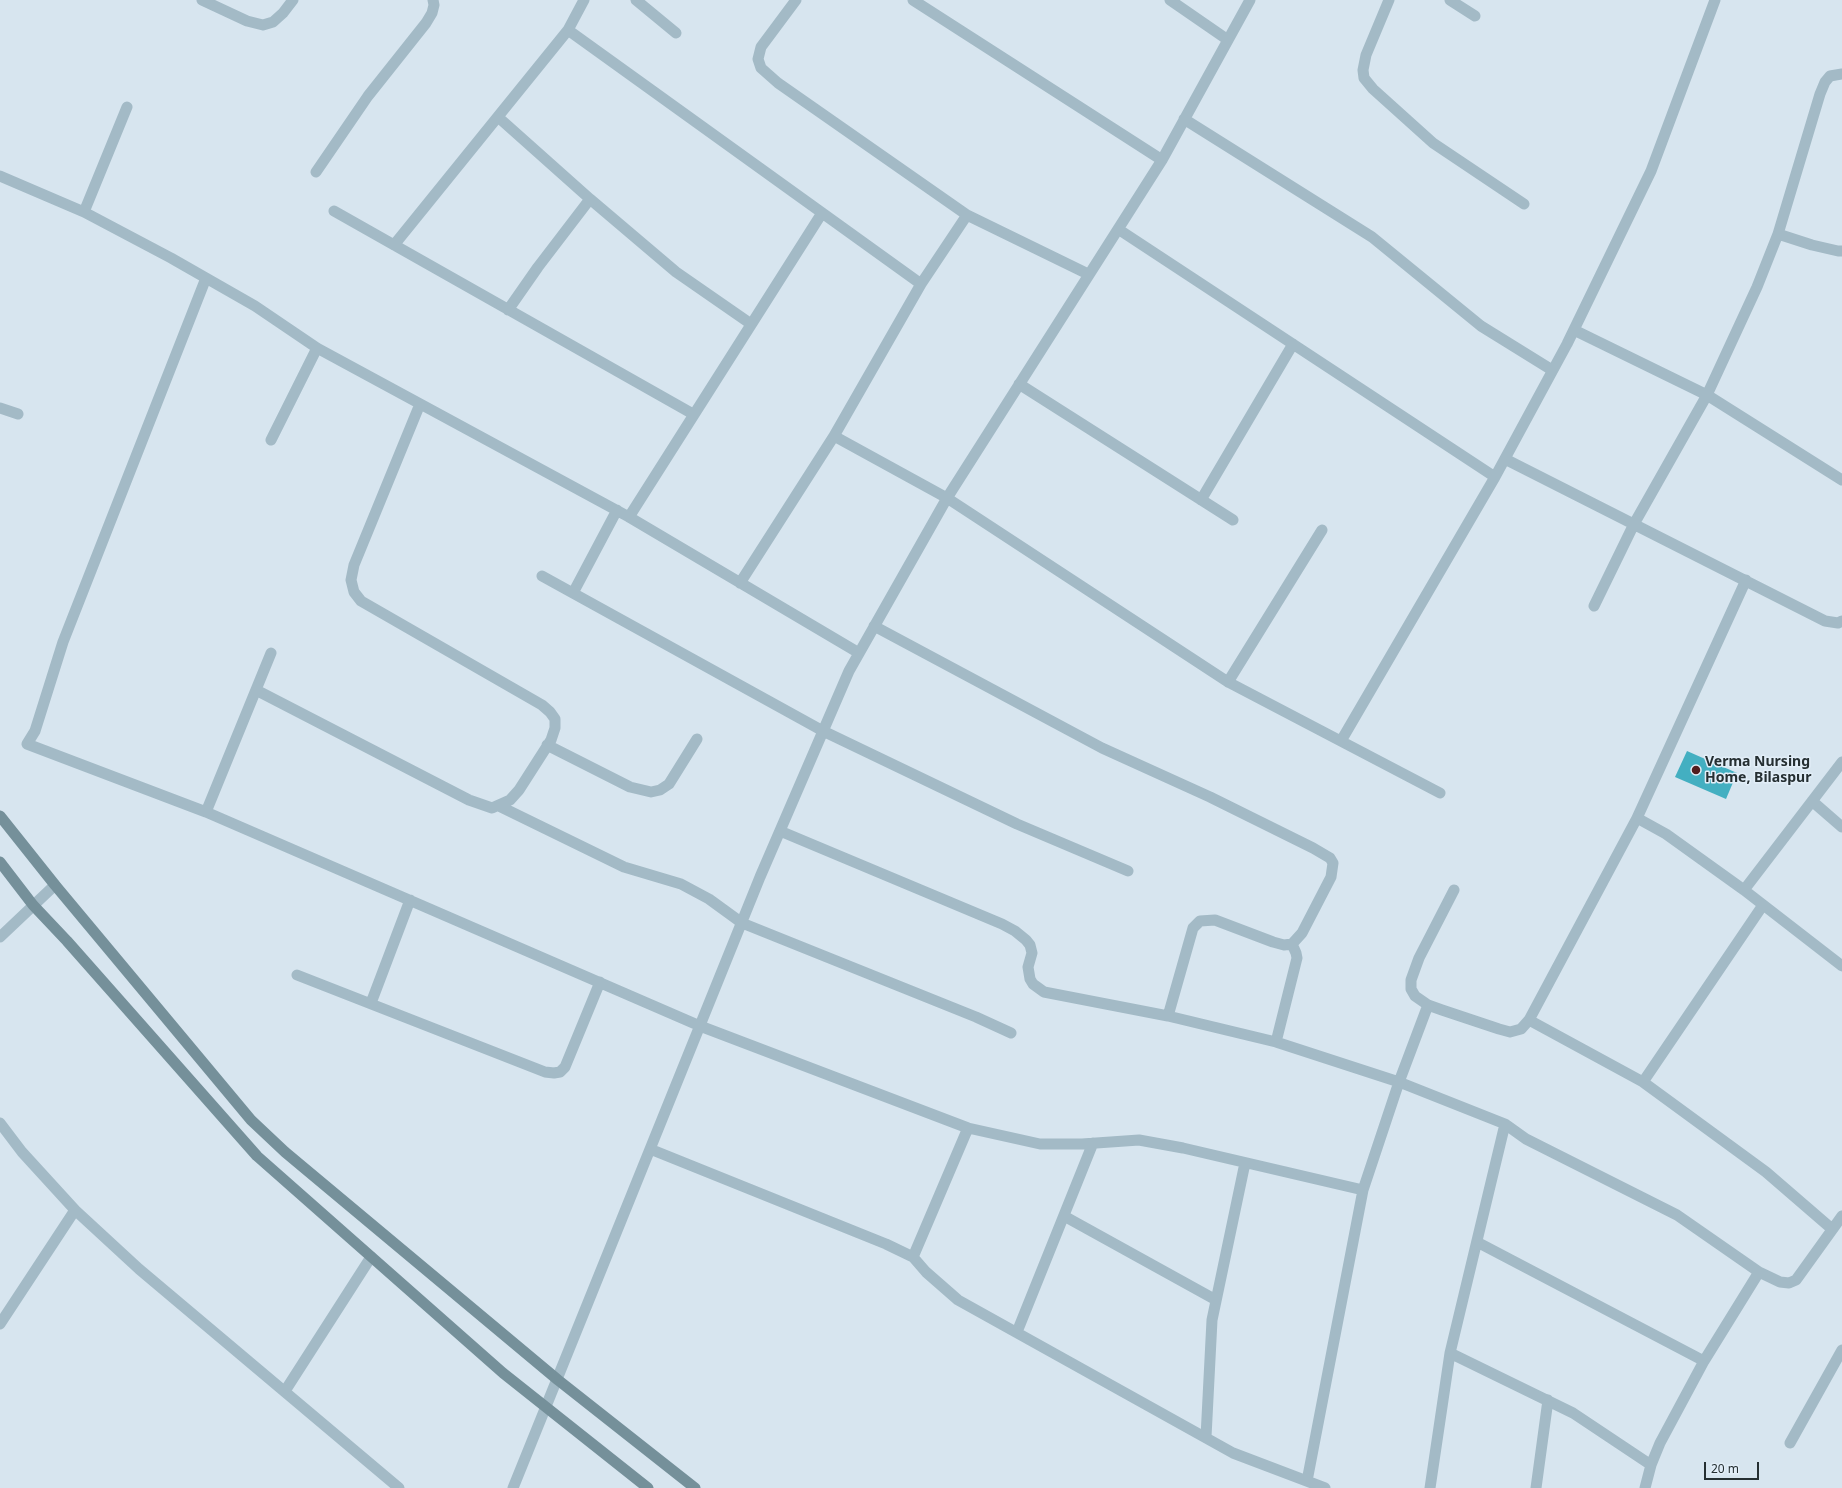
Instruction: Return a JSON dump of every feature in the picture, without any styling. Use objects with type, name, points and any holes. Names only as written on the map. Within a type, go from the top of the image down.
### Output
[{"type":"main road","points":[[0,816],[55,885],[251,1120],[285,1152],[558,1380],[695,1488]]},
{"type":"main road","points":[[0,862],[33,905],[257,1156],[503,1373],[648,1488]]},
{"type":"street","points":[[202,0],[247,21],[263,25],[273,22],[283,13],[293,0]]},
{"type":"street","points":[[316,172],[368,96],[426,23],[432,13],[434,5],[433,0]]},
{"type":"street","points":[[394,245],[568,30],[584,0]]},
{"type":"street","points":[[636,0],[676,32]]},
{"type":"street","points":[[796,0],[761,47],[758,59],[761,68],[778,83],[967,215],[1088,274]]},
{"type":"street","points":[[913,0],[1162,160]]},
{"type":"street","points":[[1170,0],[1228,40]]},
{"type":"street","points":[[513,1488],[742,923],[849,671],[947,498],[1088,274],[1162,160],[1250,0]]},
{"type":"street","points":[[1389,0],[1366,55],[1363,70],[1364,78],[1373,89],[1433,143],[1524,204]]},
{"type":"street","points":[[1450,0],[1475,16]]},
{"type":"street","points":[[1341,741],[1495,477],[1574,330],[1650,171],[1715,0]]},
{"type":"street","points":[[568,30],[921,284]]},
{"type":"street","points":[[1594,606],[1634,524],[1707,395],[1757,287],[1778,234],[1820,94],[1825,82],[1830,76],[1842,74]]},
{"type":"street","points":[[84,212],[127,107]]},
{"type":"street","points":[[498,117],[590,199],[676,272],[751,324]]},
{"type":"street","points":[[1184,119],[1372,237],[1486,329],[1552,370]]},
{"type":"street","points":[[0,176],[84,212],[206,278],[255,306],[317,348],[617,510],[859,653]]},
{"type":"street","points":[[508,310],[538,267],[590,199]]},
{"type":"street","points":[[334,211],[693,414]]},
{"type":"street","points":[[629,517],[822,213]]},
{"type":"street","points":[[740,583],[834,436],[921,284],[967,215]]},
{"type":"street","points":[[1118,229],[1495,477]]},
{"type":"street","points":[[1778,234],[1812,245],[1842,251]]},
{"type":"street","points":[[206,278],[63,642],[35,731],[27,744],[206,812],[700,1026],[968,1128],[1040,1144],[1139,1140],[1363,1190]]},
{"type":"street","points":[[1574,330],[1707,395],[1842,480]]},
{"type":"street","points":[[1201,500],[1293,344]]},
{"type":"street","points":[[271,440],[317,348]]},
{"type":"street","points":[[1019,384],[1233,520]]},
{"type":"street","points":[[256,690],[470,800],[492,808],[510,800],[519,790],[547,745],[555,728],[555,720],[550,712],[542,705],[361,601],[354,592],[350,580],[354,565],[420,404]]},
{"type":"street","points":[[0,408],[18,414]]},
{"type":"street","points":[[834,436],[947,498],[1228,682],[1440,793]]},
{"type":"street","points":[[1505,459],[1825,621],[1838,623],[1842,621]]},
{"type":"street","points":[[573,593],[617,510]]},
{"type":"street","points":[[1228,682],[1322,530]]},
{"type":"street","points":[[542,576],[823,731],[1018,824],[1128,870]]},
{"type":"street","points":[[1454,890],[1419,958],[1411,980],[1411,989],[1415,996],[1428,1005],[1510,1032],[1521,1029],[1529,1020],[1637,818],[1746,580]]},
{"type":"street","points":[[874,626],[1102,748],[1210,797],[1324,853],[1333,863],[1330,877],[1302,933],[1292,944],[1284,945],[1273,942],[1215,920],[1208,919],[1200,922],[1193,928],[1188,940],[1168,1016]]},
{"type":"street","points":[[206,812],[272,653]]},
{"type":"street","points":[[547,745],[630,787],[651,792],[660,790],[670,784],[697,739]]},
{"type":"street","points":[[1744,890],[1842,762]]},
{"type":"street","points":[[1812,801],[1842,827]]},
{"type":"street","points":[[499,806],[624,867],[681,884],[710,898],[742,923],[969,1014],[1011,1033]]},
{"type":"street","points":[[1637,818],[1666,834],[1744,890],[1842,966]]},
{"type":"street","points":[[780,831],[1002,924],[1014,931],[1030,945],[1032,953],[1028,967],[1030,979],[1033,984],[1044,992],[1168,1016],[1276,1042],[1399,1082],[1505,1124],[1526,1139],[1677,1215],[1759,1272],[1780,1282],[1790,1283],[1796,1280],[1842,1216]]},
{"type":"street","points":[[0,937],[55,885]]},
{"type":"street","points":[[371,1003],[410,900]]},
{"type":"street","points":[[1643,1082],[1763,905]]},
{"type":"street","points":[[1276,1042],[1297,958],[1292,944]]},
{"type":"street","points":[[297,975],[545,1072],[554,1073],[560,1072],[565,1067],[600,982]]},
{"type":"street","points":[[1307,1481],[1363,1190],[1399,1082],[1428,1005]]},
{"type":"street","points":[[1529,1020],[1643,1082],[1766,1172],[1832,1229]]},
{"type":"street","points":[[0,1124],[22,1152],[75,1210],[139,1270],[284,1391],[394,1486]]},
{"type":"street","points":[[1430,1488],[1450,1353],[1505,1124]]},
{"type":"street","points":[[913,1257],[968,1128]]},
{"type":"street","points":[[1017,1332],[1093,1143]]},
{"type":"street","points":[[650,1149],[886,1244],[913,1257],[926,1272],[958,1300],[1233,1453],[1325,1488]]},
{"type":"street","points":[[1206,1437],[1212,1320],[1245,1163]]},
{"type":"street","points":[[1,1318],[75,1210]]},
{"type":"street","points":[[1064,1216],[1216,1300]]},
{"type":"street","points":[[1477,1242],[1704,1361]]},
{"type":"street","points":[[284,1391],[371,1257]]},
{"type":"street","points":[[1644,1488],[1660,1443],[1704,1361],[1759,1272]]},
{"type":"street","points":[[1790,1443],[1842,1350]]},
{"type":"street","points":[[1450,1353],[1573,1413],[1651,1465]]},
{"type":"street","points":[[1536,1488],[1548,1400]]},
{"type":"building","points":[[1687,751],[1737,773],[1726,799],[1675,777]]},
{"type":"place","name":"Verma Nursing Home, Bilaspur","points":[[1696,770]]}]
